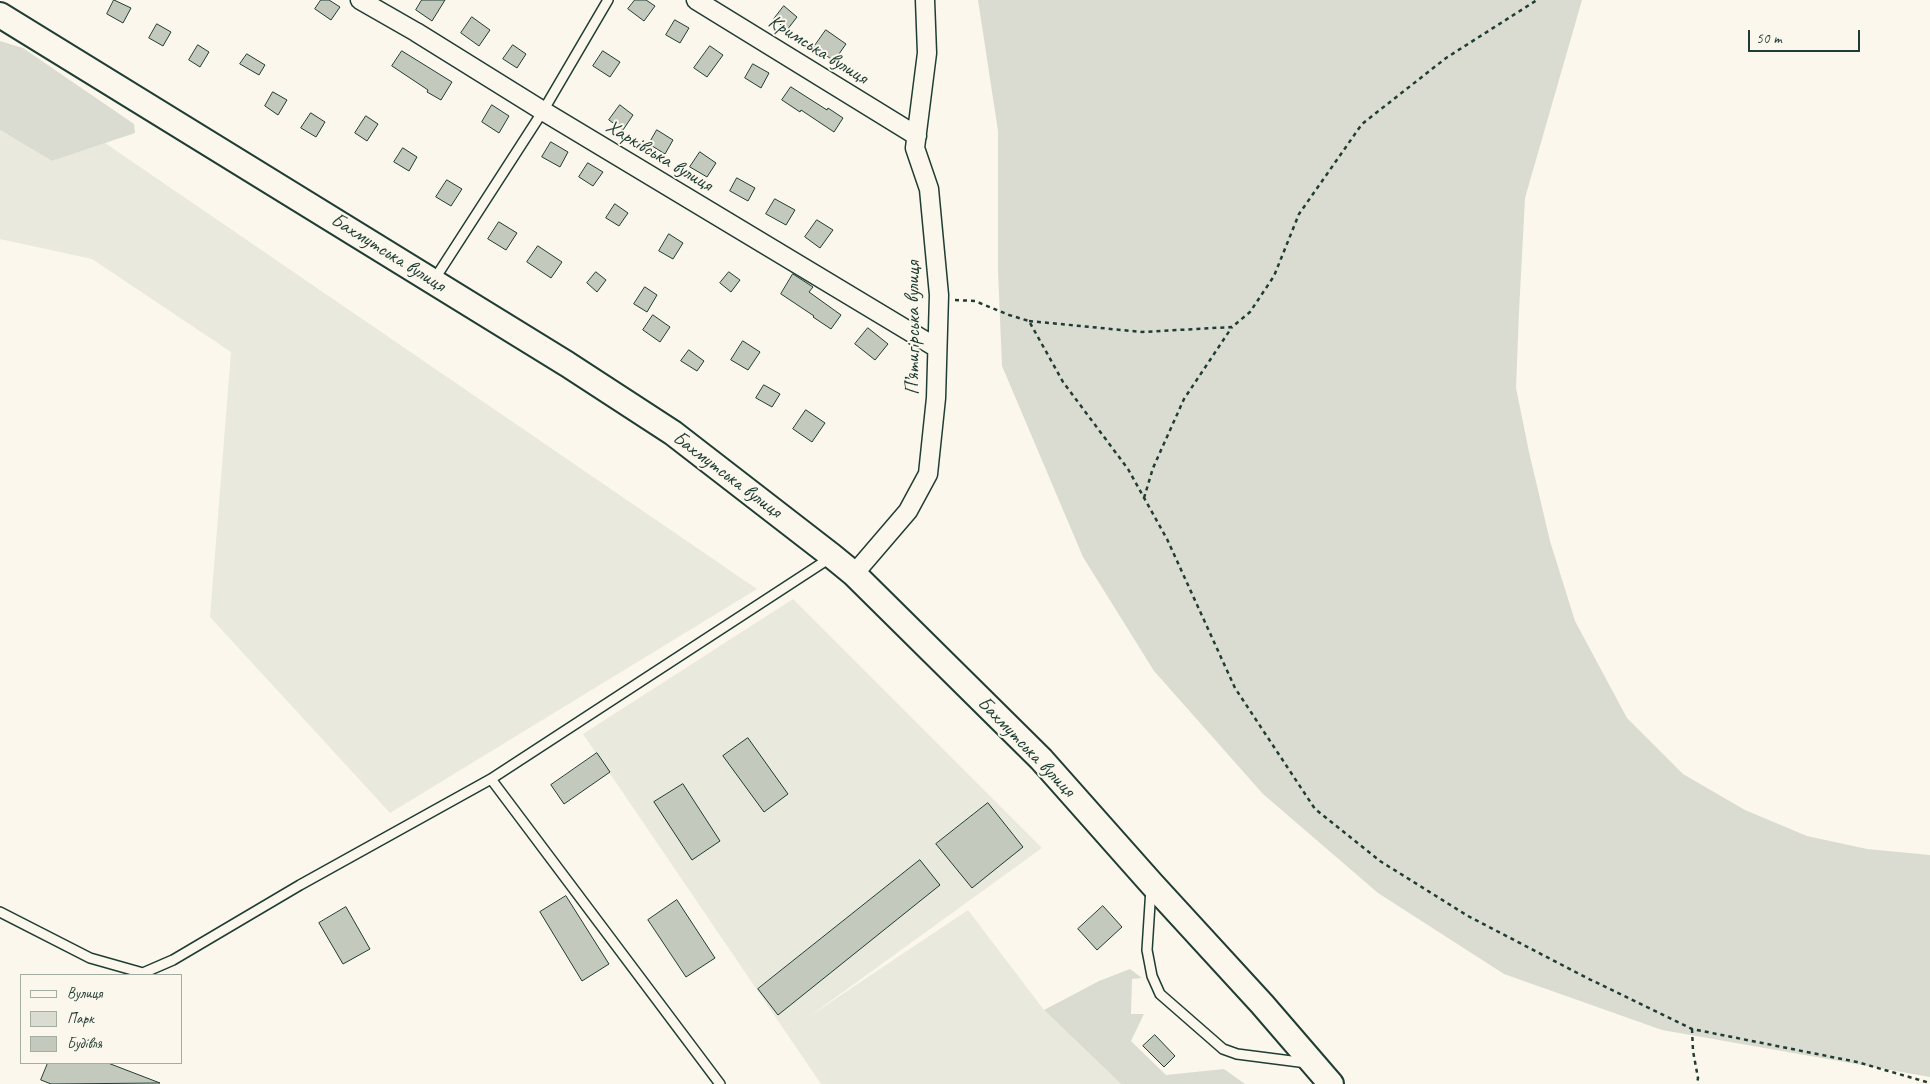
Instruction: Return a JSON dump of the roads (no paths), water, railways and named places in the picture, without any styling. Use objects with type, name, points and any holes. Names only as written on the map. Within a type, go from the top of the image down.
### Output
[{"type":"main road","name":"Бахмутська вулиця","points":[[4,23],[32,35],[567,364],[673,433],[832,556],[854,574],[1041,759],[1262,1004],[1331,1084]]},
{"type":"street","name":"Харківська вулиця","points":[[360,0],[416,32],[543,111],[937,348]]},
{"type":"street","name":"Кримська вулиця","points":[[696,0],[917,136]]},
{"type":"street","name":"П’ятигірська вулиця","points":[[854,574],[908,511],[928,474],[936,398],[939,302],[929,189],[915,148],[927,53],[924,0]]},
{"type":"lane","points":[[434,282],[543,111],[608,0]]},
{"type":"lane","points":[[0,912],[90,958],[143,973],[173,960],[300,885],[491,779],[832,556]]},
{"type":"lane","points":[[491,779],[720,1084]]},
{"type":"lane","points":[[1151,883],[1147,950],[1152,976],[1160,994],[1223,1049],[1237,1054],[1313,1063]]}]
